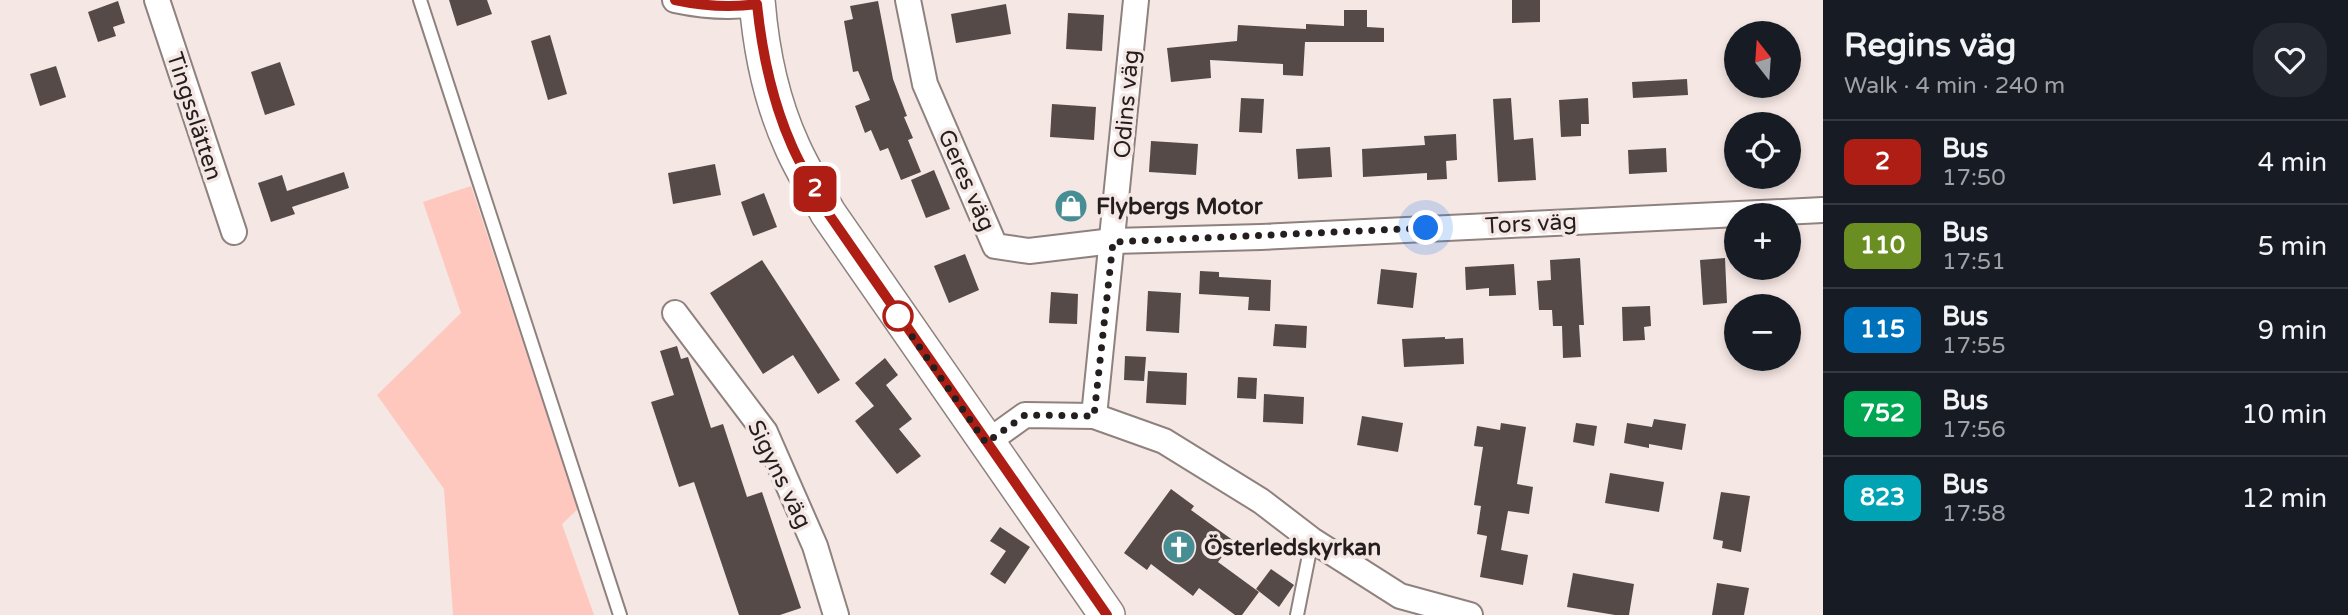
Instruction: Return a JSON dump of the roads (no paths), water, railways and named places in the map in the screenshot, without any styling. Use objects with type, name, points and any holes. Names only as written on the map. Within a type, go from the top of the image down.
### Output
[{"type":"main road","points":[[757,2],[760,37],[771,90],[792,147],[828,213],[1107,615]]},
{"type":"street","name":"Tingsslätten","points":[[157,0],[234,232]]},
{"type":"street","points":[[675,0],[703,6],[736,7],[757,2]]},
{"type":"street","name":"Geres väg","points":[[908,0],[925,84],[995,246],[1029,251],[1113,242]]},
{"type":"street","name":"Odins väg","points":[[1094,416],[1136,0]]},
{"type":"street","name":"Tors väg","points":[[1113,242],[1823,210]]},
{"type":"street","name":"Sigyns väg","points":[[675,313],[765,432],[815,545],[836,615]]},
{"type":"street","points":[[986,443],[1025,415],[1094,416],[1164,441],[1261,501],[1312,540],[1400,596],[1470,615]]},
{"type":"lane","points":[[420,0],[620,615]]},
{"type":"lane","points":[[1297,615],[1312,540]]},
{"type":"place","name":"Flybergs Motor","points":[[1071,206]]},
{"type":"place","name":"Österledskyrkan","points":[[1179,547]]}]
